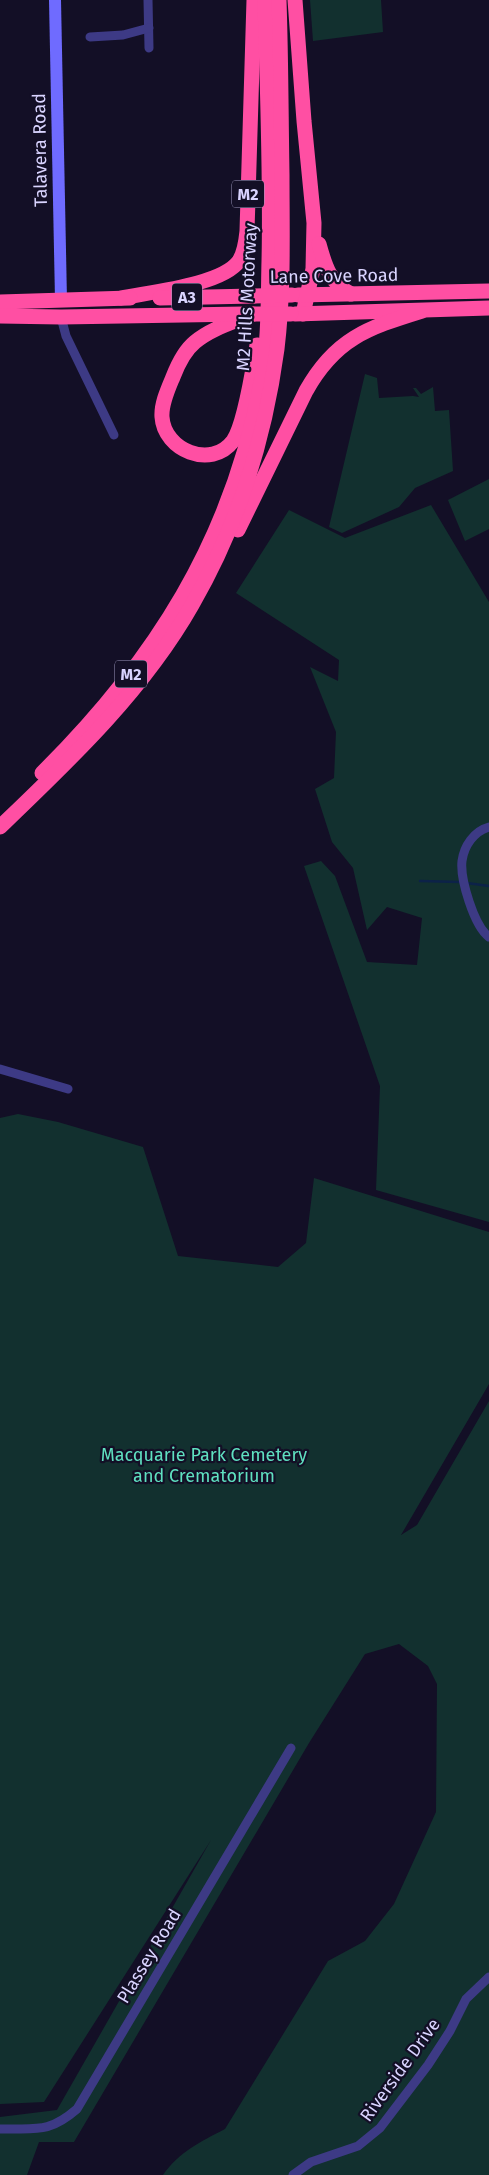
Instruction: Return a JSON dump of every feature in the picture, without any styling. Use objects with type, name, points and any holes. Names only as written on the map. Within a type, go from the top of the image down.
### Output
[{"type":"highway","name":"M2","points":[[121,298],[166,290],[218,277],[232,269],[242,255],[247,231],[254,0]]},
{"type":"highway","name":"M2 Hills Motorway","points":[[0,813],[77,738],[128,678],[166,624],[206,552],[238,474],[261,383],[267,335],[261,295],[270,226],[265,0]]},
{"type":"highway","name":"M2 Hills Motorway","points":[[0,827],[119,708],[161,653],[191,606],[214,563],[235,514],[256,453],[276,351],[283,260],[279,0]]},
{"type":"highway","points":[[295,0],[314,223],[313,269],[300,295],[297,314]]},
{"type":"highway","points":[[314,223],[329,274],[339,286],[351,294]]},
{"type":"highway","name":"Lane Cove Road","points":[[0,302],[489,291]]},
{"type":"highway","name":"M2","points":[[253,314],[208,332],[195,342],[180,361],[162,407],[162,418],[164,430],[170,440],[184,451],[200,455],[221,451],[237,435],[252,368],[262,310],[261,295]]},
{"type":"highway","points":[[60,300],[61,317]]},
{"type":"highway","name":"Lane Cove Road","points":[[0,316],[297,314],[489,308]]},
{"type":"highway","name":"M2","points":[[191,606],[208,593],[316,374],[348,340],[387,322],[422,311]]},
{"type":"main road","name":"Talavera Road","points":[[54,0],[60,300]]},
{"type":"street","points":[[148,0],[149,48]]},
{"type":"street","points":[[90,37],[123,35],[149,28]]},
{"type":"street","points":[[61,317],[66,336],[114,435]]},
{"type":"street","points":[[489,827],[477,832],[470,839],[462,862],[466,887],[475,918],[481,930],[489,937]]},
{"type":"street","points":[[0,1069],[68,1089]]},
{"type":"street","name":"Plassey Road","points":[[0,2129],[49,2128],[63,2121],[77,2109],[291,1748]]},
{"type":"street","name":"Riverside Drive","points":[[293,2175],[311,2162],[358,2146],[380,2128],[412,2087],[450,2031],[466,1999],[489,1977]]},
{"type":"green space","points":[[310,0],[381,0],[383,32],[313,41]]},
{"type":"green space","points":[[365,374],[377,378],[379,398],[419,397],[413,388],[416,388],[421,394],[433,387],[435,411],[449,410],[453,471],[415,488],[399,507],[342,533],[329,527]]},
{"type":"green space","points":[[489,479],[489,529],[465,541],[448,500]]},
{"type":"green space","points":[[431,505],[489,602],[489,1222],[376,1190],[380,1086],[304,866],[321,861],[335,876],[367,962],[417,965],[422,918],[387,907],[367,930],[353,868],[332,842],[315,789],[334,778],[336,732],[310,667],[338,681],[339,660],[236,593],[289,510],[345,538]]},
{"type":"green space","name":"Macquarie Park Cemetery and Crematorium","points":[[18,1114],[58,1122],[143,1147],[178,1256],[278,1267],[306,1243],[314,1178],[489,1232],[489,1384],[401,1535],[417,1525],[489,1401],[489,2175],[163,2175],[183,2154],[225,2129],[328,1961],[365,1941],[394,1904],[436,1812],[437,1684],[428,1666],[399,1644],[365,1654],[309,1743],[74,2142],[39,2142],[27,2175],[0,2175],[0,2117],[57,2110],[211,1840],[44,2102],[0,2104],[0,1118]]},
{"type":"waterway","points":[[420,881],[461,882]]},
{"type":"waterway","points":[[467,883],[489,886]]}]
